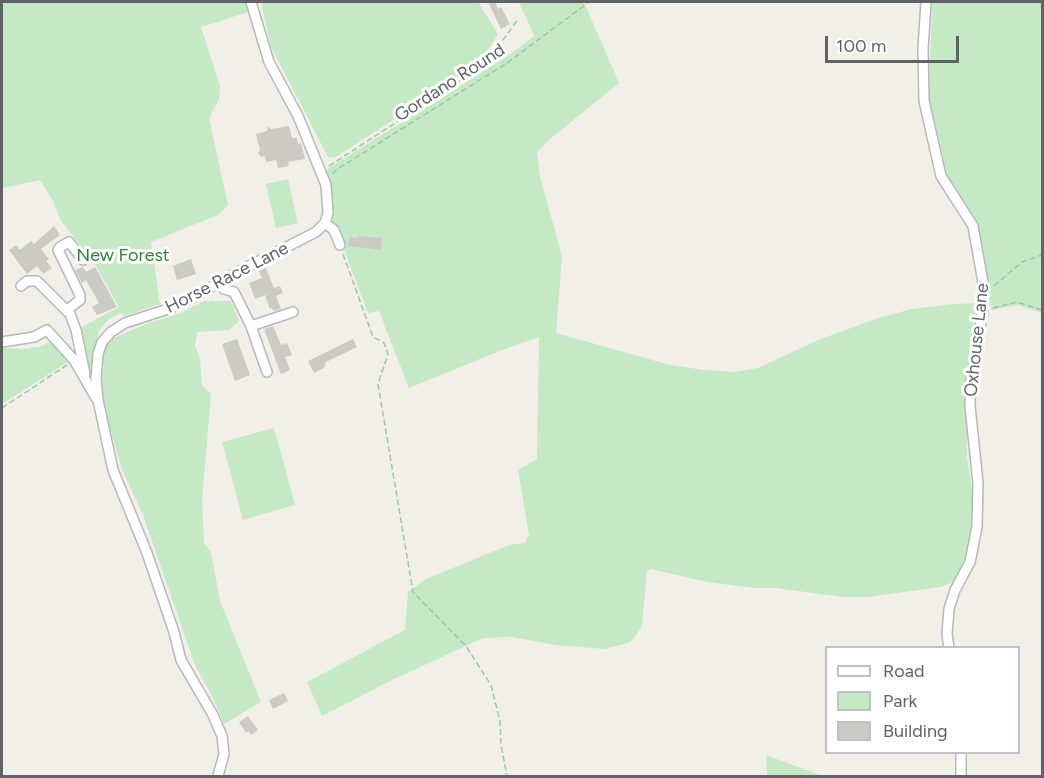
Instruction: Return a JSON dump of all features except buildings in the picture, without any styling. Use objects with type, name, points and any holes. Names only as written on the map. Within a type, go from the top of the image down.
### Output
[{"type":"street","points":[[251,2],[269,62],[298,116],[326,185],[328,213],[325,223],[334,230],[340,245]]},
{"type":"street","name":"Oxhouse Lane","points":[[926,2],[923,49],[924,101],[941,176],[973,226],[983,276],[984,297],[971,382],[970,406],[978,483],[977,527],[970,562],[955,590],[949,609],[947,634],[949,646]]},
{"type":"street","name":"Horse Race Lane","points":[[218,777],[224,754],[222,736],[213,715],[182,660],[147,554],[113,470],[98,400],[96,379],[98,354],[102,342],[125,322],[171,308],[316,232],[325,223]]},
{"type":"street","points":[[67,310],[80,300],[80,295],[58,250],[69,242],[82,261]]},
{"type":"street","points":[[21,286],[27,281],[37,281],[70,314],[76,330],[86,382]]},
{"type":"street","points":[[218,283],[224,289],[234,292],[251,326],[267,372]]},
{"type":"street","points":[[251,326],[293,312]]},
{"type":"street","points":[[2,342],[34,337],[47,330],[74,360],[98,400]]},
{"type":"street","points":[[961,754],[961,777]]},
{"type":"path","name":"Gordano Round","points":[[326,185],[336,170],[507,63],[590,2]]},
{"type":"path","points":[[320,169],[331,165],[486,64],[518,19]]},
{"type":"path","points":[[340,245],[374,337],[384,343],[388,354],[378,384],[413,592],[466,646],[491,686],[501,721],[501,745],[507,777]]},
{"type":"path","points":[[984,297],[1022,262],[1042,255]]},
{"type":"path","points":[[983,310],[1017,302],[1042,310]]},
{"type":"path","points":[[2,408],[74,360]]},
{"type":"green space","name":"New Forest","points":[[2,2],[245,2],[248,12],[201,27],[220,86],[219,99],[209,118],[228,205],[218,215],[151,242],[160,304],[124,316],[121,313],[109,319],[99,331],[94,349],[92,375],[89,377],[80,328],[119,307],[93,261],[61,221],[53,201],[40,180],[2,188]]},
{"type":"green space","points":[[261,2],[478,2],[498,34],[479,65],[334,158],[328,157],[271,47]]},
{"type":"green space","points":[[519,2],[584,2],[619,83],[537,152],[540,177],[562,256],[556,333],[670,365],[735,372],[758,368],[816,341],[875,319],[912,309],[981,303],[967,387],[967,457],[975,507],[970,555],[959,576],[953,582],[941,587],[868,597],[843,597],[707,582],[651,569],[647,571],[642,625],[630,642],[605,649],[556,645],[512,637],[483,638],[392,680],[322,716],[307,682],[405,630],[408,592],[426,579],[509,545],[525,543],[529,535],[518,470],[537,459],[539,337],[409,388],[379,311],[368,313],[333,221],[327,169],[512,53],[534,36]]},
{"type":"green space","points":[[932,2],[1042,2],[1042,313],[1017,305],[992,310],[977,222],[948,178],[929,98]]},
{"type":"green space","points":[[288,179],[298,223],[276,228],[266,184]]},
{"type":"green space","points":[[204,301],[231,301],[239,321],[229,330],[197,332],[195,346],[200,359],[202,385],[211,394],[202,500],[204,543],[211,552],[220,601],[261,702],[224,724],[195,665],[143,515],[121,467],[101,386],[104,366],[100,360],[106,343],[146,324],[181,313]]},
{"type":"green space","points":[[50,342],[68,362],[2,404],[2,348],[39,347]]},
{"type":"green space","points":[[274,428],[295,505],[243,520],[222,442]]},
{"type":"green space","points":[[766,755],[822,776],[767,776]]}]
